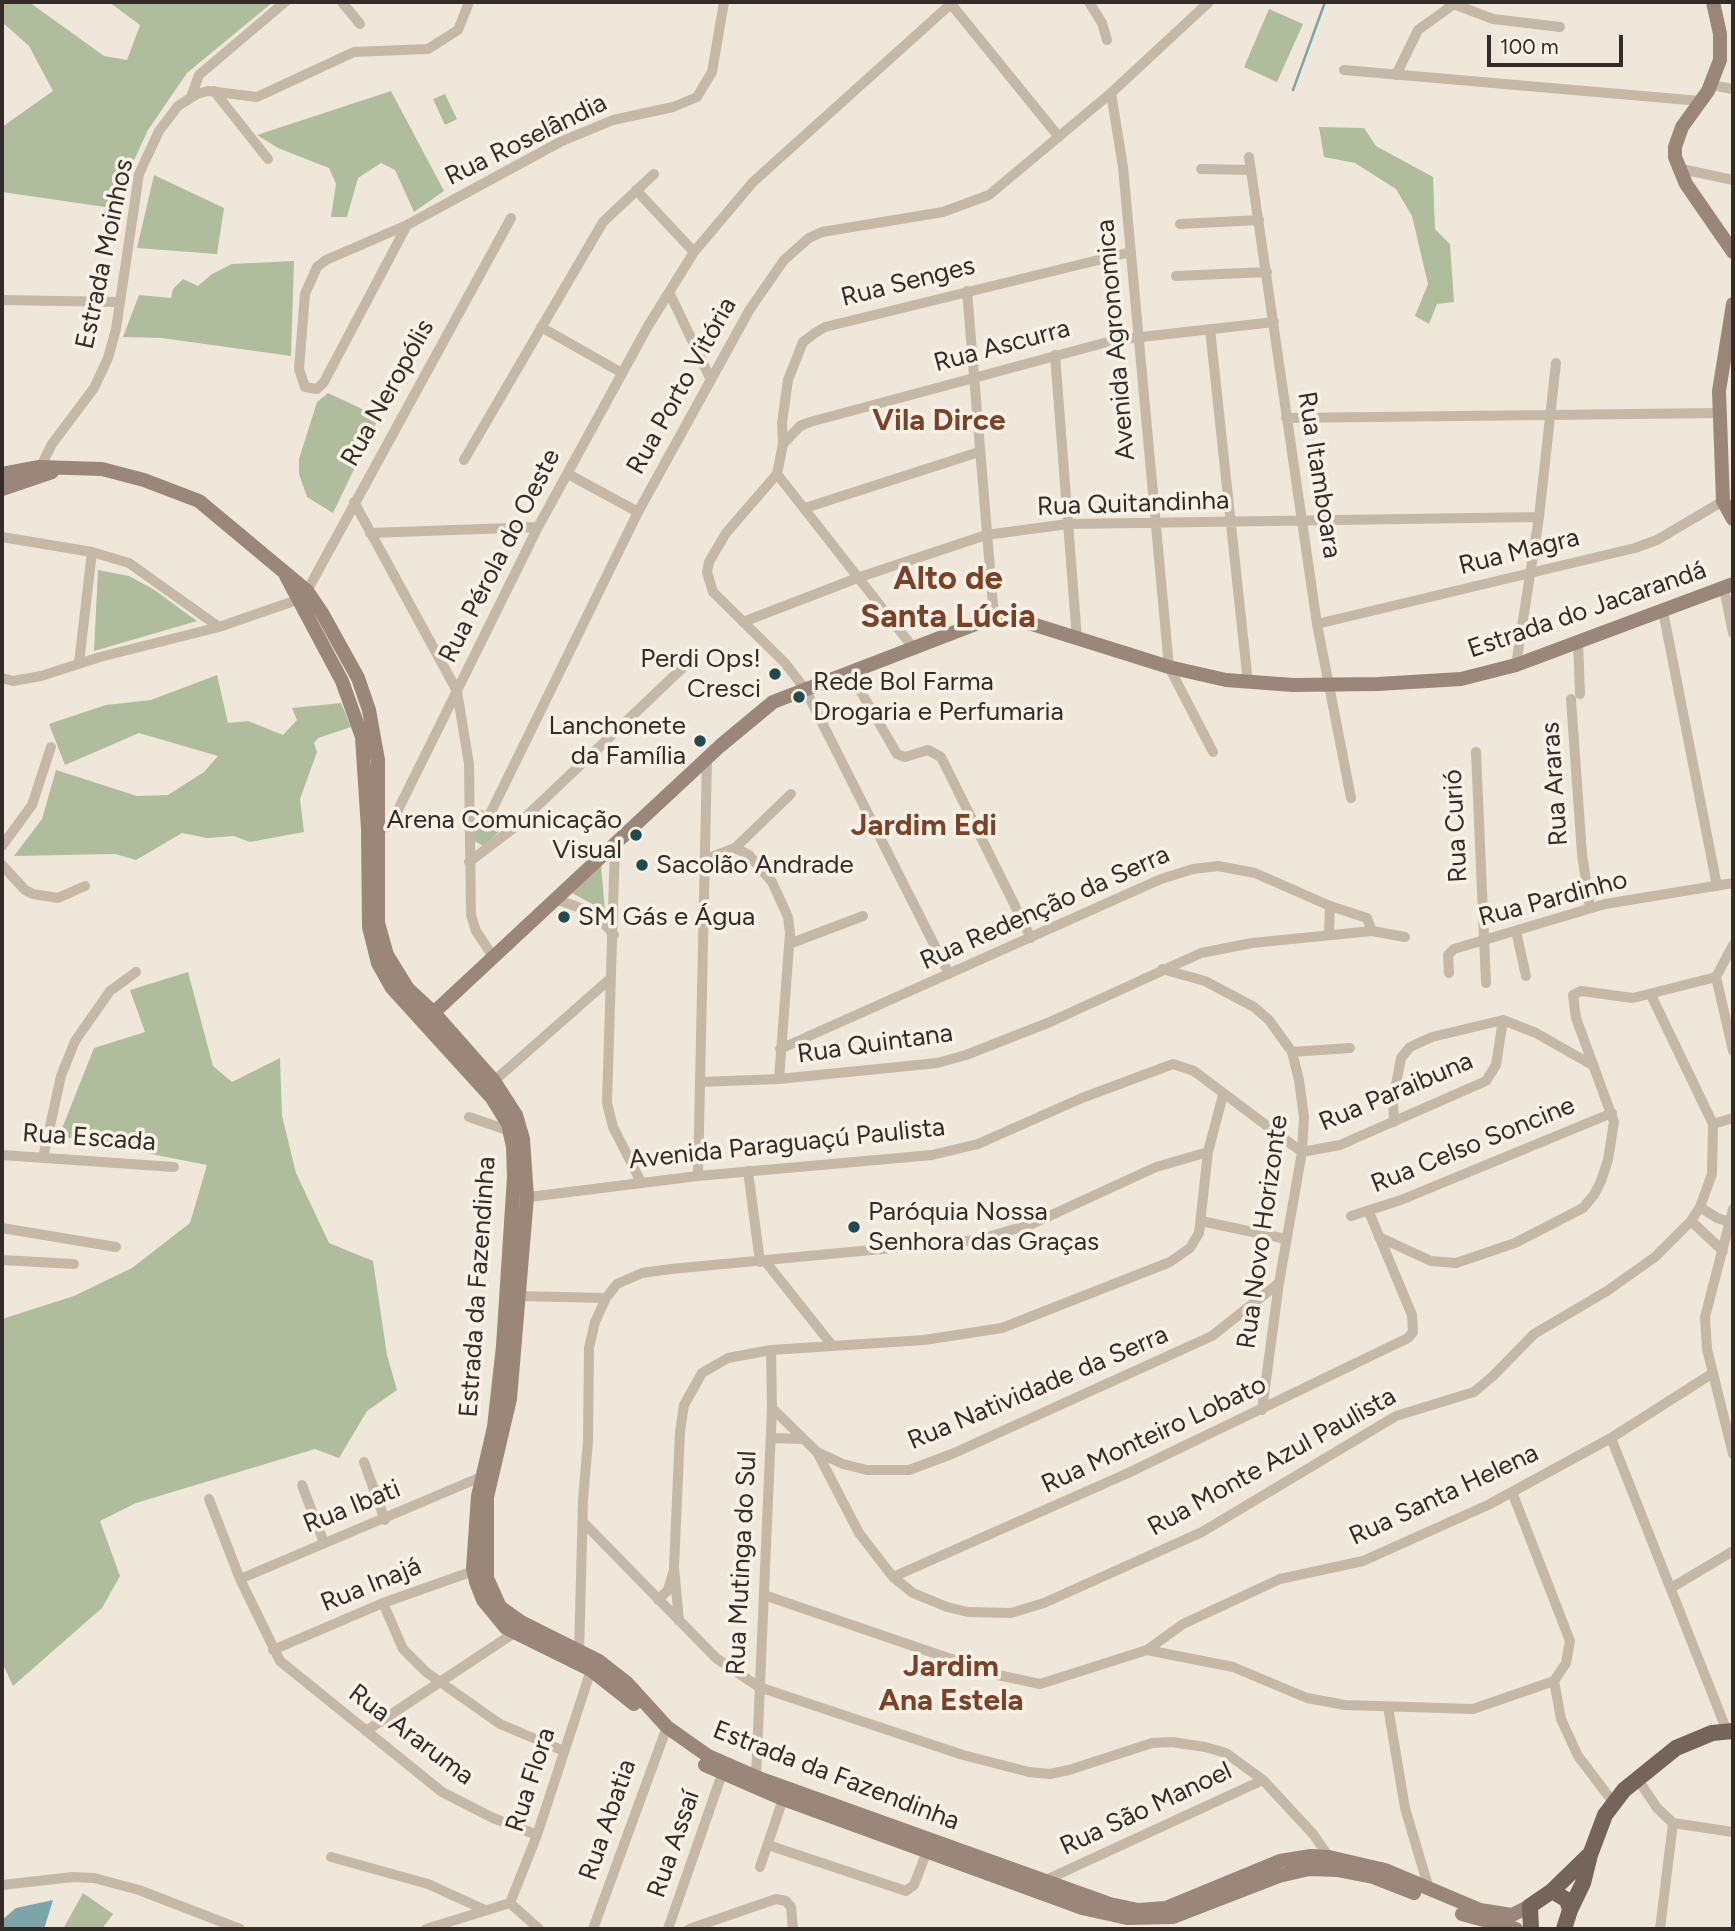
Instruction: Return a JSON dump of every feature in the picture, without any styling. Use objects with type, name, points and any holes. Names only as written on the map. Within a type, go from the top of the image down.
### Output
[{"type":"main road","points":[[1713,2],[1720,49],[1711,85],[1676,141],[1677,168],[1733,252]]},
{"type":"main road","points":[[1733,304],[1719,391],[1728,467],[1723,501],[1733,519]]},
{"type":"main road","name":"Estrada da Fazendinha","points":[[2,474],[64,469],[120,473],[176,490],[199,501],[221,516],[286,575],[302,596],[357,716],[374,829],[368,915],[375,954],[392,988],[429,1017],[494,1080],[521,1126],[510,1399],[488,1497],[480,1569],[500,1607],[583,1661],[626,1684],[664,1732],[708,1756],[756,1777],[1048,1879],[1110,1904],[1151,1910],[1188,1900],[1280,1861],[1333,1863],[1385,1870],[1469,1906],[1503,1914],[1512,1915],[1530,1906]]},
{"type":"main road","name":"Estrada da Fazendinha","points":[[2,489],[38,472]]},
{"type":"main road","name":"Estrada do Jacarandá","points":[[994,617],[1032,624],[1169,667],[1248,683],[1328,685],[1461,679],[1516,665],[1729,586]]},
{"type":"main road","points":[[429,1017],[762,710],[805,689],[915,650],[994,617]]},
{"type":"main road","name":"Estrada da Fazendinha","points":[[429,1017],[492,1098],[510,1131],[520,1198],[498,1400],[481,1476],[480,1569],[483,1600],[499,1622],[514,1633],[583,1661],[626,1696],[689,1756],[722,1774],[1123,1924],[1173,1917],[1279,1876],[1333,1863],[1459,1913],[1516,1929]]},
{"type":"main road","points":[[1564,1929],[1583,1883],[1590,1855],[1613,1802],[1637,1778],[1676,1748],[1699,1736],[1730,1731]]},
{"type":"main road","points":[[1531,1929],[1530,1906],[1552,1891],[1590,1855]]},
{"type":"main road","points":[[1552,1891],[1563,1895],[1570,1910]]},
{"type":"street","points":[[191,97],[199,75],[285,2]]},
{"type":"street","points":[[342,2],[360,24]]},
{"type":"street","name":"Rua Roselândia","points":[[407,225],[324,382],[317,389],[305,387],[299,369],[305,294],[310,277],[326,260],[407,225],[560,142],[613,120],[673,107],[697,97],[712,72],[724,2]]},
{"type":"street","points":[[1089,2],[1102,23],[1107,40]]},
{"type":"street","name":"Rua Porto Vitória","points":[[489,816],[638,512],[768,280],[784,260],[809,238],[841,228],[897,221],[971,203],[989,195],[1111,93],[1209,2]]},
{"type":"street","name":"Estrada Moinhos","points":[[38,472],[52,444],[94,388],[111,349],[139,174],[169,115],[191,97],[214,91],[257,97],[354,52],[428,49],[458,30],[470,3]]},
{"type":"street","points":[[952,3],[1059,137]]},
{"type":"street","name":"Rua Pérola do Oeste","points":[[374,829],[388,827],[392,822],[538,527],[622,373],[694,251],[753,182],[952,3]]},
{"type":"street","points":[[1396,75],[1418,30],[1453,3],[1493,19],[1560,27]]},
{"type":"street","points":[[1344,70],[1700,101]]},
{"type":"street","points":[[1711,85],[1733,89]]},
{"type":"street","points":[[214,91],[268,159]]},
{"type":"street","name":"Avenida Agronomica","points":[[1111,93],[1123,167],[1169,667]]},
{"type":"street","name":"Rua Itamboara","points":[[1249,157],[1317,624],[1351,798]]},
{"type":"street","points":[[1677,168],[1733,180]]},
{"type":"street","points":[[1201,169],[1251,170]]},
{"type":"street","points":[[464,460],[603,222],[654,174]]},
{"type":"street","points":[[636,190],[694,251]]},
{"type":"street","name":"Rua Neropólis","points":[[302,596],[511,218]]},
{"type":"street","points":[[1180,224],[1259,220]]},
{"type":"street","name":"Rua Senges","points":[[783,444],[783,410],[788,380],[803,342],[825,327],[1131,252]]},
{"type":"street","points":[[1176,275],[1267,272]]},
{"type":"street","points":[[967,291],[994,617]]},
{"type":"street","points":[[669,292],[711,380]]},
{"type":"street","points":[[2,300],[119,302]]},
{"type":"street","name":"Rua Ascurra","points":[[783,444],[800,426],[810,422],[1055,355],[1139,336],[1274,322]]},
{"type":"street","points":[[541,327],[622,373]]},
{"type":"street","points":[[1210,329],[1248,683]]},
{"type":"street","points":[[1055,355],[1077,639]]},
{"type":"street","points":[[1516,665],[1539,517],[1556,363]]},
{"type":"street","points":[[1286,418],[1720,413]]},
{"type":"street","points":[[783,444],[776,474],[726,533],[709,562],[707,572],[713,592],[785,663],[805,689],[949,974]]},
{"type":"street","points":[[805,508],[979,452]]},
{"type":"street","points":[[568,474],[638,512]]},
{"type":"street","points":[[776,474],[915,650]]},
{"type":"street","name":"Rua Magra","points":[[1317,624],[1531,570],[1635,548],[1657,540],[1723,501]]},
{"type":"street","points":[[354,502],[457,691],[469,764],[471,915],[476,931],[494,958]]},
{"type":"street","name":"Rua Quitandinha","points":[[743,622],[860,577],[986,535],[1068,524],[1230,524],[1539,517]]},
{"type":"street","points":[[370,533],[538,527]]},
{"type":"street","points":[[2,537],[92,552],[129,563],[219,627]]},
{"type":"street","points":[[79,663],[92,552]]},
{"type":"street","points":[[1729,586],[1733,633]]},
{"type":"street","points":[[2,678],[27,680],[79,663],[219,627],[302,596]]},
{"type":"street","points":[[1663,611],[1717,886]]},
{"type":"street","name":"Rua Araras","points":[[1578,641],[1576,697],[1582,854],[1590,908]]},
{"type":"street","points":[[469,862],[515,827],[694,657]]},
{"type":"street","points":[[1169,667],[1213,752]]},
{"type":"street","points":[[850,673],[897,754],[905,757],[928,750],[941,757],[1031,938]]},
{"type":"street","points":[[2,846],[32,806],[51,747]]},
{"type":"street","name":"Rua Curió","points":[[1476,752],[1486,983]]},
{"type":"street","points":[[698,1176],[707,759]]},
{"type":"street","points":[[706,859],[735,848],[791,794]]},
{"type":"street","points":[[468,810],[515,827]]},
{"type":"street","points":[[615,843],[607,1103],[613,1127],[641,1182]]},
{"type":"street","points":[[735,848],[749,855],[772,882],[788,917],[789,944],[779,1079]]},
{"type":"street","points":[[2,865],[25,890],[33,894],[58,898],[85,886]]},
{"type":"street","name":"Rua Redenção da Serra","points":[[780,1049],[1180,872],[1218,866],[1271,878],[1331,906],[1367,918],[1372,931],[1405,937]]},
{"type":"street","name":"Rua Pardinho","points":[[1449,973],[1449,951],[1590,908],[1733,883]]},
{"type":"street","points":[[558,900],[595,914],[614,935]]},
{"type":"street","points":[[1329,934],[1331,906]]},
{"type":"street","points":[[789,944],[863,916]]},
{"type":"street","name":"Rua Quintana","points":[[700,1082],[779,1079],[937,1063],[966,1055],[1050,1021],[1183,959],[1221,948],[1372,931]]},
{"type":"street","points":[[1516,931],[1526,975]]},
{"type":"street","points":[[1733,945],[1716,977],[1733,1051]]},
{"type":"street","name":"Rua Novo Horizonte","points":[[1162,969],[1205,981],[1254,1007],[1269,1020],[1292,1052],[1304,1117],[1302,1152],[1279,1283],[1262,1410]]},
{"type":"street","points":[[43,1158],[61,1076],[75,1041],[110,991],[136,972]]},
{"type":"street","points":[[1369,1212],[1379,1237],[1431,1261],[1456,1264],[1487,1255],[1569,1218],[1594,1195],[1601,1181],[1614,1131],[1612,1113],[1576,1018],[1573,995],[1581,991],[1633,999],[1716,977]]},
{"type":"street","points":[[494,1080],[611,978]]},
{"type":"street","points":[[1651,995],[1713,1124],[1733,1118]]},
{"type":"street","points":[[1394,1122],[1393,1100],[1399,1067],[1410,1047],[1432,1037],[1503,1020],[1536,1033],[1594,1066]]},
{"type":"street","name":"Rua Paraibuna","points":[[1302,1152],[1340,1145],[1491,1077],[1496,1065],[1503,1020]]},
{"type":"street","points":[[1292,1052],[1350,1048]]},
{"type":"street","name":"Avenida Paraguaçú Paulista","points":[[520,1198],[698,1176],[905,1158],[965,1148],[1163,1066],[1184,1066],[1302,1152]]},
{"type":"street","points":[[676,1618],[674,1567],[680,1432],[689,1391],[702,1373],[718,1362],[771,1350],[924,1339],[1002,1328],[1170,1262],[1190,1248],[1199,1233],[1208,1152],[1223,1096]]},
{"type":"street","name":"Rua Celso Soncine","points":[[1351,1216],[1369,1212],[1612,1113]]},
{"type":"street","points":[[469,1117],[510,1131]]},
{"type":"street","name":"Rua Monte Azul Paulista","points":[[817,1452],[874,1556],[893,1577],[913,1593],[947,1607],[968,1612],[1011,1613],[1044,1602],[1230,1518],[1396,1416],[1474,1392],[1493,1377],[1534,1334],[1607,1291],[1655,1257],[1691,1221],[1712,1174],[1713,1124]]},
{"type":"street","points":[[516,1296],[606,1298],[617,1284],[642,1273],[977,1240],[1031,1224],[1156,1167],[1208,1152]]},
{"type":"street","name":"Rua Escada","points":[[2,1155],[174,1167]]},
{"type":"street","points":[[748,1171],[763,1262],[831,1344]]},
{"type":"street","points":[[1700,1206],[1717,1219],[1730,1222]]},
{"type":"street","points":[[1733,1209],[1726,1255],[1705,1317],[1707,1349],[1733,1454]]},
{"type":"street","points":[[1201,1221],[1286,1239]]},
{"type":"street","points":[[1691,1221],[1726,1255]]},
{"type":"street","points":[[2,1228],[116,1247]]},
{"type":"street","name":"Rua Monteiro Lobato","points":[[893,1577],[1084,1493],[1408,1338],[1413,1332],[1412,1315],[1379,1237]]},
{"type":"street","points":[[2,1260],[75,1264]]},
{"type":"street","name":"Rua Natividade da Serra","points":[[772,1408],[817,1452],[843,1464],[890,1472],[940,1459],[1212,1336],[1279,1283]]},
{"type":"street","name":"Rua Flora","points":[[510,1903],[537,1835],[564,1751],[583,1661],[583,1522],[588,1441],[589,1348],[595,1322],[606,1298]]},
{"type":"street","name":"Rua Mutinga do Sul","points":[[756,1777],[771,1438],[771,1350]]},
{"type":"street","name":"Rua Santa Helena","points":[[1147,1650],[1183,1624],[1279,1579],[1363,1561],[1513,1492],[1611,1438],[1713,1373]]},
{"type":"street","points":[[771,1438],[803,1439]]},
{"type":"street","points":[[1611,1438],[1730,1731]]},
{"type":"street","points":[[364,1462],[384,1520]]},
{"type":"street","points":[[837,1490],[837,1478],[843,1464]]},
{"type":"street","name":"Rua Ibati","points":[[240,1579],[384,1520],[481,1476]]},
{"type":"street","points":[[302,1485],[324,1543]]},
{"type":"street","points":[[1513,1492],[1570,1641],[1566,1663],[1554,1681],[1555,1701],[1568,1737],[1594,1779],[1613,1802]]},
{"type":"street","name":"Rua Araruma","points":[[209,1499],[240,1579],[273,1650],[287,1668],[442,1792],[493,1818],[537,1835]]},
{"type":"street","points":[[583,1522],[731,1671],[759,1687],[963,1755],[1029,1772],[1050,1774],[1152,1743],[1171,1742],[1226,1754],[1263,1780],[1313,1834],[1333,1863]]},
{"type":"street","points":[[583,1540],[600,1539]]},
{"type":"street","points":[[1671,1588],[1733,1551]]},
{"type":"street","points":[[658,1600],[668,1590],[674,1567]]},
{"type":"street","name":"Rua Inajá","points":[[273,1650],[383,1603],[480,1569]]},
{"type":"street","points":[[764,1595],[998,1675],[1040,1684],[1147,1650],[1233,1667],[1323,1703],[1473,1709],[1554,1681]]},
{"type":"street","points":[[383,1603],[403,1649],[438,1681],[500,1724],[564,1751]]},
{"type":"street","points":[[366,1731],[514,1633]]},
{"type":"street","points":[[1388,1707],[1405,1808],[1429,1889]]},
{"type":"street","name":"Rua Abatia","points":[[593,1929],[664,1732]]},
{"type":"street","name":"Rua Assaí","points":[[668,1929],[722,1774]]},
{"type":"street","points":[[1637,1778],[1649,1798],[1673,1823],[1733,1832]]},
{"type":"street","name":"Rua São Manoel","points":[[1048,1879],[1263,1780]]},
{"type":"street","points":[[760,1867],[783,1799]]},
{"type":"street","points":[[1660,1929],[1673,1823]]},
{"type":"street","points":[[768,1845],[906,1891],[915,1885],[927,1851]]},
{"type":"street","points":[[331,1857],[428,1884],[485,1910]]},
{"type":"street","points":[[2,1885],[72,1877],[94,1878],[139,1890],[240,1929]]},
{"type":"street","points":[[689,1929],[703,1927],[776,1899],[786,1901],[791,1908],[793,1929]]},
{"type":"street","points":[[426,1929],[510,1903],[539,1929]]},
{"type":"green space","points":[[5,2],[29,2],[104,56],[127,60],[140,25],[109,2],[273,2],[187,73],[148,130],[112,208],[2,192],[2,127],[53,91],[29,46],[2,22],[2,7]]},
{"type":"green space","points":[[1269,9],[1303,24],[1277,82],[1244,67]]},
{"type":"green space","points":[[391,91],[444,191],[414,212],[395,170],[381,163],[358,178],[347,217],[331,217],[336,184],[329,168],[278,148],[257,135]]},
{"type":"green space","points":[[445,94],[457,119],[445,125],[433,99]]},
{"type":"green space","points":[[1319,127],[1364,128],[1376,146],[1433,177],[1435,229],[1450,244],[1454,302],[1437,304],[1429,324],[1415,316],[1428,284],[1412,216],[1396,189],[1355,163],[1324,157]]},
{"type":"green space","points":[[154,175],[224,208],[217,254],[137,248]]},
{"type":"green space","points":[[294,261],[291,356],[162,338],[123,337],[139,295],[171,298],[173,289],[183,279],[198,286],[212,274],[232,264]]},
{"type":"green space","points":[[328,393],[379,417],[333,513],[307,497],[299,474],[299,459],[317,402]]},
{"type":"green space","points":[[98,570],[129,576],[153,589],[197,621],[94,651]]},
{"type":"green space","points":[[217,675],[228,723],[248,721],[283,735],[297,720],[292,708],[341,703],[351,727],[318,738],[314,743],[317,752],[300,799],[304,832],[250,842],[234,836],[207,838],[182,833],[136,860],[115,854],[14,856],[42,819],[56,770],[137,796],[168,795],[204,772],[218,756],[139,733],[65,765],[49,724],[106,705],[151,700]]},
{"type":"green space","points":[[473,819],[504,827],[484,846],[472,840]]},
{"type":"green space","points":[[601,865],[605,911],[572,893]]},
{"type":"green space","points":[[188,972],[213,1066],[232,1082],[280,1058],[282,1116],[296,1173],[329,1243],[373,1261],[387,1355],[397,1390],[367,1411],[339,1458],[315,1449],[136,1503],[100,1521],[120,1576],[102,1608],[13,1686],[2,1662],[2,1319],[74,1296],[132,1268],[190,1223],[207,1165],[59,1136],[94,1048],[145,1032],[130,990]]},
{"type":"green space","points":[[83,1893],[113,1914],[102,1929],[63,1929]]},
{"type":"water","points":[[53,1900],[44,1929],[2,1929],[2,1920],[16,1908]]},
{"type":"waterway","points":[[1293,90],[1325,2]]},
{"type":"place","name":"Perdi Ops! Cresci","points":[[775,674]]},
{"type":"place","name":"Rede Bol Farma Drogaria e Perfumaria","points":[[799,697]]},
{"type":"place","name":"Lanchonete da Família","points":[[700,741]]},
{"type":"place","name":"Arena Comunicação Visual","points":[[636,835]]},
{"type":"place","name":"Sacolão Andrade","points":[[642,865]]},
{"type":"place","name":"SM Gás e Água","points":[[564,917]]},
{"type":"place","name":"Paróquia Nossa Senhora das Graças","points":[[854,1227]]},
{"type":"district","name":"Vila Dirce","points":[[939,421]]},
{"type":"district","name":"Alto de Santa Lúcia","points":[[948,598]]},
{"type":"district","name":"Jardim Edi","points":[[924,826]]},
{"type":"district","name":"Jardim Ana Estela","points":[[951,1684]]}]
